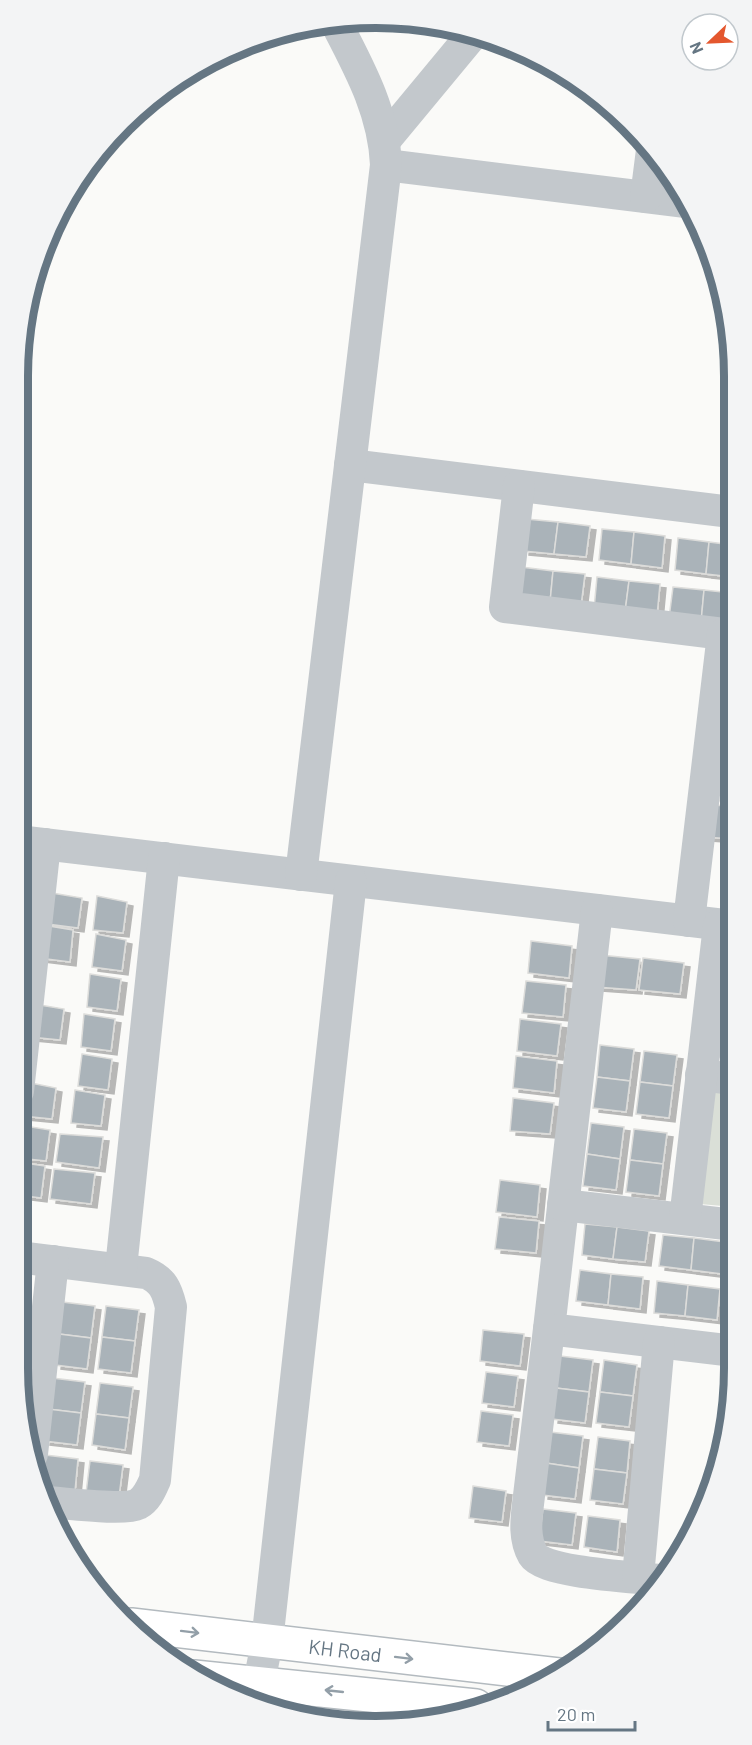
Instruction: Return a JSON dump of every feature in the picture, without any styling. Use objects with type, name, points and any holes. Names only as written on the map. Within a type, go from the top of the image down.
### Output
[{"type":"main road","name":"KH Road","points":[[143,1627],[543,1674]]},
{"type":"main road","name":"KH Road","points":[[219,1679],[466,1705]]},
{"type":"street","points":[[301,875],[385,153],[376,108],[361,71],[340,30]]},
{"type":"street","points":[[385,153],[467,40]]},
{"type":"street","points":[[385,153],[676,201]]},
{"type":"street","points":[[646,197],[650,162]]},
{"type":"street","points":[[350,465],[723,511]]},
{"type":"street","points":[[519,486],[505,607],[723,633]]},
{"type":"street","points":[[685,1219],[701,1075],[713,924],[723,731]]},
{"type":"street","points":[[29,881],[31,843],[713,924]]},
{"type":"street","points":[[121,1268],[164,858]]},
{"type":"street","points":[[259,1683],[267,1642],[351,881]]},
{"type":"street","points":[[597,910],[526,1529],[534,1557],[551,1567],[649,1579],[658,1342]]},
{"type":"street","points":[[701,1075],[723,1078]]},
{"type":"street","points":[[563,1205],[723,1224]]},
{"type":"street","points":[[29,1258],[121,1268],[157,1278],[166,1290],[171,1307],[155,1480],[147,1496],[138,1504],[123,1506],[55,1502]]},
{"type":"street","points":[[34,1433],[54,1261]]},
{"type":"street","points":[[549,1329],[723,1350]]},
{"type":"shaded area","points":[[712,1089],[723,1090],[723,1206],[700,1204]]},
{"type":"building","points":[[526,519],[558,522],[554,554],[523,551]]},
{"type":"building","points":[[558,522],[590,526],[586,557],[554,554]]},
{"type":"building","points":[[602,529],[634,532],[631,564],[599,560]]},
{"type":"building","points":[[634,532],[665,536],[662,568],[631,564]]},
{"type":"building","points":[[678,538],[709,542],[706,574],[675,570]]},
{"type":"building","points":[[709,542],[723,544],[723,576],[706,574]]},
{"type":"building","points":[[521,567],[553,571],[550,602],[518,599]]},
{"type":"building","points":[[553,571],[585,574],[581,606],[550,602]]},
{"type":"building","points":[[597,577],[629,581],[625,612],[594,609]]},
{"type":"building","points":[[629,581],[660,584],[657,616],[625,612]]},
{"type":"building","points":[[673,587],[704,590],[701,622],[669,618]]},
{"type":"building","points":[[704,590],[723,592],[723,624],[701,622]]},
{"type":"building","points":[[723,778],[723,802],[720,801]]},
{"type":"building","points":[[708,804],[723,806],[723,838],[705,837]]},
{"type":"building","points":[[52,893],[82,898],[78,928],[47,924]]},
{"type":"building","points":[[97,896],[127,902],[123,933],[93,930]]},
{"type":"building","points":[[43,925],[73,930],[70,962],[39,958]]},
{"type":"building","points":[[96,934],[126,940],[122,971],[92,967]]},
{"type":"building","points":[[531,941],[572,946],[569,978],[528,973]]},
{"type":"building","points":[[600,955],[640,959],[636,990],[596,987]]},
{"type":"building","points":[[643,958],[684,963],[680,994],[639,990]]},
{"type":"building","points":[[90,974],[121,979],[117,1011],[87,1007]]},
{"type":"building","points":[[526,981],[566,985],[563,1017],[522,1013]]},
{"type":"building","points":[[34,1004],[64,1009],[60,1040],[30,1037]]},
{"type":"building","points":[[84,1014],[115,1019],[111,1051],[81,1047]]},
{"type":"building","points":[[520,1019],[561,1024],[557,1056],[517,1051]]},
{"type":"building","points":[[722,1025],[723,1025],[723,1057],[719,1057]]},
{"type":"building","points":[[600,1045],[634,1049],[630,1081],[597,1077]]},
{"type":"building","points":[[644,1051],[677,1055],[673,1086],[640,1082]]},
{"type":"building","points":[[82,1054],[112,1059],[108,1090],[78,1086]]},
{"type":"building","points":[[516,1056],[557,1061],[554,1093],[513,1088]]},
{"type":"building","points":[[597,1077],[630,1081],[626,1112],[593,1108]]},
{"type":"building","points":[[640,1082],[673,1086],[669,1118],[636,1114]]},
{"type":"building","points":[[29,1083],[56,1088],[52,1119],[29,1117]]},
{"type":"building","points":[[75,1090],[105,1095],[101,1126],[71,1123]]},
{"type":"building","points":[[513,1098],[554,1103],[550,1134],[510,1131]]},
{"type":"building","points":[[591,1123],[624,1127],[620,1159],[587,1154]]},
{"type":"building","points":[[29,1127],[50,1130],[46,1161],[29,1159]]},
{"type":"building","points":[[634,1129],[667,1133],[663,1164],[630,1160]]},
{"type":"building","points":[[60,1134],[103,1137],[99,1168],[56,1162]]},
{"type":"building","points":[[587,1154],[620,1159],[616,1190],[583,1186]]},
{"type":"building","points":[[630,1160],[663,1164],[659,1196],[626,1192]]},
{"type":"building","points":[[29,1164],[45,1166],[41,1198],[29,1196]]},
{"type":"building","points":[[54,1169],[95,1173],[91,1204],[50,1199]]},
{"type":"building","points":[[500,1180],[540,1185],[537,1217],[496,1212]]},
{"type":"building","points":[[499,1217],[539,1221],[536,1253],[495,1249]]},
{"type":"building","points":[[585,1224],[617,1227],[613,1259],[582,1255]]},
{"type":"building","points":[[617,1227],[649,1231],[645,1262],[613,1259]]},
{"type":"building","points":[[663,1235],[694,1238],[691,1270],[659,1266]]},
{"type":"building","points":[[694,1238],[723,1242],[722,1274],[691,1270]]},
{"type":"building","points":[[580,1270],[611,1274],[608,1305],[576,1301]]},
{"type":"building","points":[[611,1274],[643,1277],[640,1309],[608,1305]]},
{"type":"building","points":[[657,1281],[688,1285],[685,1316],[654,1313]]},
{"type":"building","points":[[688,1285],[720,1289],[717,1320],[685,1316]]},
{"type":"building","points":[[62,1302],[95,1306],[91,1338],[59,1334]]},
{"type":"building","points":[[106,1306],[139,1310],[135,1341],[102,1337]]},
{"type":"building","points":[[483,1330],[524,1334],[520,1366],[480,1361]]},
{"type":"building","points":[[59,1334],[91,1338],[87,1369],[55,1365]]},
{"type":"building","points":[[102,1337],[135,1341],[131,1373],[98,1369]]},
{"type":"building","points":[[560,1356],[593,1360],[589,1392],[556,1388]]},
{"type":"building","points":[[604,1360],[637,1365],[633,1396],[600,1392]]},
{"type":"building","points":[[486,1372],[518,1376],[514,1407],[482,1403]]},
{"type":"building","points":[[52,1378],[85,1382],[81,1413],[48,1409]]},
{"type":"building","points":[[100,1383],[133,1387],[129,1418],[96,1414]]},
{"type":"building","points":[[556,1388],[589,1392],[585,1423],[552,1419]]},
{"type":"building","points":[[600,1392],[633,1396],[629,1427],[596,1423]]},
{"type":"building","points":[[48,1409],[81,1413],[77,1445],[44,1441]]},
{"type":"building","points":[[481,1411],[513,1415],[509,1446],[477,1442]]},
{"type":"building","points":[[96,1414],[129,1418],[125,1450],[92,1445]]},
{"type":"building","points":[[550,1432],[583,1436],[579,1468],[546,1463]]},
{"type":"building","points":[[598,1437],[630,1441],[627,1473],[594,1469]]},
{"type":"building","points":[[45,1455],[78,1459],[75,1491],[49,1487],[44,1470]]},
{"type":"building","points":[[90,1461],[123,1465],[119,1497],[86,1493]]},
{"type":"building","points":[[546,1463],[579,1468],[575,1499],[542,1495]]},
{"type":"building","points":[[594,1469],[627,1473],[623,1504],[590,1500]]},
{"type":"building","points":[[473,1486],[506,1491],[502,1522],[469,1518]]},
{"type":"building","points":[[543,1509],[576,1513],[572,1545],[539,1541]]},
{"type":"building","points":[[588,1516],[620,1520],[617,1552],[584,1547]]}]
